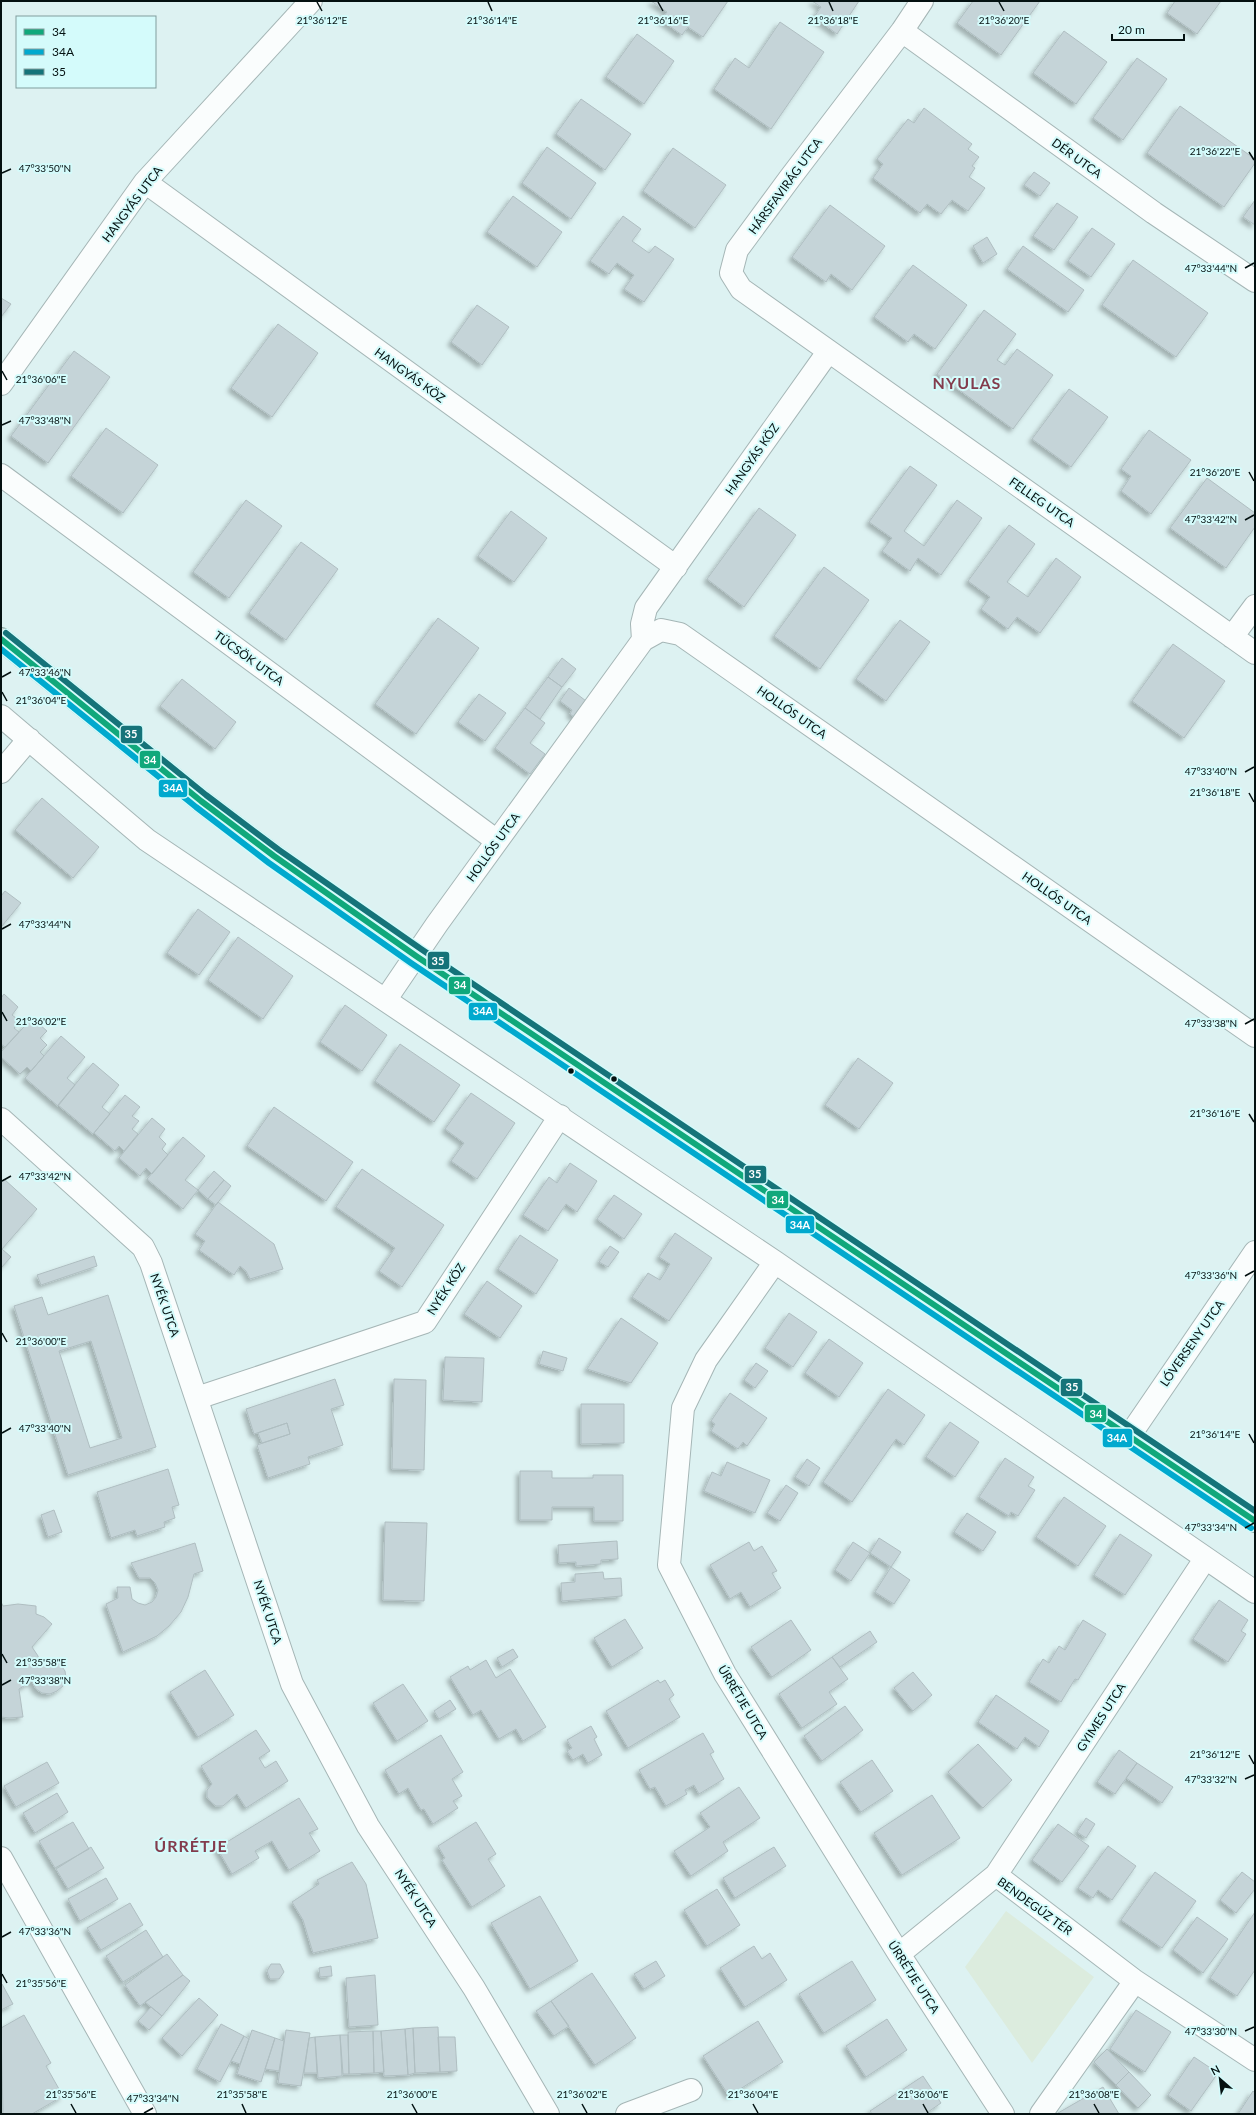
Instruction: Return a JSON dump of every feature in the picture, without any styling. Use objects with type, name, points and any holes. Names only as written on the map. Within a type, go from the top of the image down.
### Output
[{"type":"main road","points":[[1,639],[213,810],[274,856],[416,956],[1130,1435],[1255,1521]]},
{"type":"street","name":"HANGYÁS UTCA","points":[[1,384],[145,182],[311,1]]},
{"type":"street","name":"HÁRSFAVIRÁG UTCA","points":[[828,352],[741,289],[731,273],[737,250],[902,31],[922,1]]},
{"type":"street","name":"DÉR UTCA","points":[[902,31],[1154,213],[1255,281]]},
{"type":"street","name":"HANGYÁS KÖZ","points":[[145,182],[676,567]]},
{"type":"street","name":"HANGYÁS KÖZ","points":[[643,640],[642,624],[646,608],[828,352]]},
{"type":"street","name":"FELLEG UTCA","points":[[828,352],[1255,653]]},
{"type":"street","name":"TÜCSÖK UTCA","points":[[1,475],[497,841]]},
{"type":"street","points":[[1232,637],[1255,606]]},
{"type":"street","name":"HOLLÓS UTCA","points":[[386,999],[497,841],[643,640],[661,630],[680,634],[1255,1036]]},
{"type":"street","points":[[1,716],[147,840],[560,1116],[1255,1592]]},
{"type":"street","points":[[1,772],[29,739]]},
{"type":"street","name":"NYÉK KÖZ","points":[[197,1398],[425,1322],[560,1116]]},
{"type":"street","name":"NYÉK UTCA","points":[[1,1119],[143,1247],[151,1263],[292,1684],[368,1826],[474,1988],[548,2114]]},
{"type":"street","name":"LÓVERSENY UTCA","points":[[1130,1435],[1255,1252]]},
{"type":"street","name":"ÚRRÉTJE UTCA","points":[[775,1262],[706,1360],[683,1408],[669,1565],[725,1674],[899,1954],[1003,2114]]},
{"type":"street","name":"GYIMES UTCA","points":[[996,1875],[1205,1559]]},
{"type":"street","points":[[1,1858],[145,2114]]},
{"type":"street","name":"BENDEGÚZ TÉR","points":[[899,1954],[996,1875],[1136,1981],[1255,2060]]},
{"type":"street","points":[[1041,2114],[1136,1981]]},
{"type":"street","points":[[627,2114],[691,2090]]},
{"type":"green space","points":[[1006,1911],[1094,1977],[1032,2063],[965,1967]]},
{"type":"building","points":[[651,1],[728,1],[703,37],[688,27],[682,35],[661,20],[667,12]]},
{"type":"building","points":[[812,1],[859,1],[837,34],[814,17],[821,7]]},
{"type":"building","points":[[973,1],[1040,1],[1001,55],[957,23]]},
{"type":"building","points":[[1175,1],[1221,1],[1197,34],[1167,13]]},
{"type":"building","points":[[780,22],[824,52],[771,129],[714,89],[735,58],[749,68]]},
{"type":"building","points":[[1064,31],[1107,62],[1076,104],[1033,73]]},
{"type":"building","points":[[637,34],[674,61],[644,104],[606,77]]},
{"type":"building","points":[[1137,58],[1167,79],[1123,140],[1093,118]]},
{"type":"building","points":[[581,99],[631,134],[605,170],[556,134]]},
{"type":"building","points":[[1180,106],[1255,159],[1255,163],[1224,207],[1147,153]]},
{"type":"building","points":[[924,108],[972,144],[968,149],[979,157],[972,166],[975,168],[969,177],[985,188],[968,211],[952,200],[941,214],[927,204],[920,213],[873,178],[883,164],[877,159],[908,119],[914,123]]},
{"type":"building","points":[[547,147],[596,183],[571,219],[522,183]]},
{"type":"building","points":[[673,148],[726,185],[695,228],[643,191]]},
{"type":"building","points":[[1034,172],[1050,183],[1040,196],[1024,185]]},
{"type":"building","points":[[513,196],[562,232],[537,267],[487,232]]},
{"type":"building","points":[[1255,200],[1255,225],[1243,217]]},
{"type":"building","points":[[1057,203],[1078,217],[1054,250],[1033,236]]},
{"type":"building","points":[[830,205],[885,246],[852,290],[831,274],[826,282],[792,257]]},
{"type":"building","points":[[623,216],[641,229],[632,241],[649,253],[655,246],[674,259],[644,302],[624,289],[634,275],[617,263],[609,274],[590,261]]},
{"type":"building","points":[[1092,228],[1115,244],[1091,277],[1068,261]]},
{"type":"building","points":[[987,237],[997,254],[983,263],[973,246]]},
{"type":"building","points":[[1023,246],[1084,290],[1068,312],[1007,269]]},
{"type":"building","points":[[1133,260],[1208,313],[1176,357],[1102,305]]},
{"type":"building","points":[[913,265],[967,305],[935,349],[914,334],[908,342],[874,317]]},
{"type":"building","points":[[1,298],[11,304],[1,317]]},
{"type":"building","points":[[477,305],[509,327],[482,365],[451,342]]},
{"type":"building","points":[[984,310],[1016,334],[997,360],[1005,365],[1017,349],[1053,375],[1013,429],[937,374]]},
{"type":"building","points":[[278,324],[318,353],[272,417],[231,388]]},
{"type":"building","points":[[74,351],[110,377],[48,463],[11,436]]},
{"type":"building","points":[[1069,389],[1108,417],[1071,467],[1032,439]]},
{"type":"building","points":[[106,428],[158,465],[123,513],[71,476]]},
{"type":"building","points":[[1149,430],[1191,460],[1151,514],[1121,491],[1131,476],[1121,469]]},
{"type":"building","points":[[910,466],[937,485],[904,531],[924,546],[957,500],[982,518],[941,575],[918,558],[910,571],[882,551],[892,538],[869,522]]},
{"type":"building","points":[[1207,478],[1255,513],[1255,527],[1226,568],[1170,528]]},
{"type":"building","points":[[246,500],[282,526],[229,598],[193,572]]},
{"type":"building","points":[[759,508],[796,535],[744,607],[707,579]]},
{"type":"building","points":[[511,511],[547,538],[514,582],[478,556]]},
{"type":"building","points":[[1009,525],[1035,544],[1007,582],[1028,597],[1056,558],[1081,577],[1040,633],[1017,617],[1008,629],[981,609],[990,597],[968,581]]},
{"type":"building","points":[[301,542],[338,569],[286,640],[249,613]]},
{"type":"building","points":[[824,567],[869,600],[820,669],[774,636]]},
{"type":"building","points":[[438,618],[479,648],[416,734],[375,704]]},
{"type":"building","points":[[900,620],[930,642],[886,701],[856,679]]},
{"type":"building","points":[[1173,644],[1225,681],[1184,738],[1132,701]]},
{"type":"building","points":[[562,658],[576,669],[562,687],[548,677]]},
{"type":"building","points":[[548,677],[562,687],[540,719],[525,708]]},
{"type":"building","points":[[182,679],[236,722],[215,749],[160,706]]},
{"type":"building","points":[[569,688],[590,704],[578,720],[570,714],[572,710],[560,701]]},
{"type":"building","points":[[479,694],[506,713],[485,741],[458,722]]},
{"type":"building","points":[[525,708],[545,723],[530,743],[545,754],[530,774],[495,748]]},
{"type":"building","points":[[42,798],[99,847],[73,878],[15,830]]},
{"type":"building","points":[[5,891],[21,903],[2,926],[1,896]]},
{"type":"building","points":[[198,909],[230,932],[199,975],[167,953]]},
{"type":"building","points":[[238,937],[293,976],[263,1019],[208,980]]},
{"type":"building","points":[[4,994],[18,1007],[12,1015],[20,1021],[14,1028],[19,1032],[5,1047],[1,1044],[1,998]]},
{"type":"building","points":[[345,1005],[387,1035],[362,1071],[320,1042]]},
{"type":"building","points":[[32,1018],[47,1031],[40,1038],[47,1045],[40,1052],[44,1056],[31,1071],[27,1067],[20,1074],[1,1057],[1,1052]]},
{"type":"building","points":[[61,1036],[85,1057],[67,1078],[75,1085],[58,1106],[25,1078]]},
{"type":"building","points":[[400,1044],[460,1085],[434,1122],[375,1081]]},
{"type":"building","points":[[858,1058],[893,1083],[859,1129],[825,1105]]},
{"type":"building","points":[[93,1063],[119,1085],[102,1107],[110,1114],[93,1134],[58,1105]]},
{"type":"building","points":[[471,1093],[515,1123],[477,1179],[451,1161],[464,1143],[445,1129]]},
{"type":"building","points":[[125,1095],[140,1107],[132,1116],[139,1121],[132,1129],[138,1134],[124,1151],[119,1146],[115,1151],[94,1133]]},
{"type":"building","points":[[274,1107],[353,1162],[326,1201],[247,1146]]},
{"type":"building","points":[[152,1118],[165,1129],[159,1137],[166,1144],[162,1149],[168,1155],[152,1174],[146,1168],[140,1176],[119,1158]]},
{"type":"building","points":[[183,1137],[205,1156],[185,1180],[198,1190],[183,1209],[147,1179]]},
{"type":"building","points":[[570,1163],[597,1181],[577,1212],[566,1204],[548,1231],[523,1215],[549,1177],[557,1183]]},
{"type":"building","points":[[362,1169],[444,1225],[402,1287],[379,1271],[395,1248],[336,1207]]},
{"type":"building","points":[[214,1171],[224,1180],[208,1199],[198,1190]]},
{"type":"building","points":[[4,1179],[37,1209],[2,1249],[11,1257],[1,1268],[1,1183]]},
{"type":"building","points":[[224,1180],[231,1186],[216,1205],[208,1199]]},
{"type":"building","points":[[614,1195],[642,1214],[624,1239],[597,1219]]},
{"type":"building","points":[[218,1202],[274,1244],[283,1269],[250,1279],[246,1271],[240,1266],[234,1275],[199,1250],[205,1241],[195,1234]]},
{"type":"building","points":[[675,1233],[712,1258],[669,1321],[632,1297],[648,1273],[660,1280],[670,1264],[659,1257]]},
{"type":"building","points":[[520,1235],[558,1260],[536,1294],[498,1269]]},
{"type":"building","points":[[610,1246],[619,1252],[608,1267],[599,1262]]},
{"type":"building","points":[[94,1256],[97,1266],[41,1285],[37,1275]]},
{"type":"building","points":[[487,1281],[522,1306],[500,1338],[464,1314]]},
{"type":"building","points":[[108,1295],[156,1447],[68,1475],[14,1306],[42,1297],[48,1315]],"holes":[[[91,1341],[122,1438],[90,1448],[59,1351]]]},
{"type":"building","points":[[789,1313],[817,1332],[793,1367],[765,1348]]},
{"type":"building","points":[[621,1318],[658,1343],[631,1383],[587,1369]]},
{"type":"building","points":[[829,1339],[863,1363],[839,1397],[805,1373]]},
{"type":"building","points":[[543,1351],[567,1358],[563,1371],[539,1364]]},
{"type":"building","points":[[445,1357],[484,1358],[482,1402],[443,1400]]},
{"type":"building","points":[[756,1363],[768,1371],[755,1388],[744,1380]]},
{"type":"building","points":[[335,1379],[344,1405],[331,1409],[343,1445],[308,1457],[310,1464],[268,1478],[257,1445],[290,1434],[287,1423],[254,1434],[246,1409]]},
{"type":"building","points":[[394,1379],[426,1380],[424,1470],[392,1469]]},
{"type":"building","points":[[888,1389],[925,1415],[904,1445],[896,1439],[852,1502],[823,1482]]},
{"type":"building","points":[[730,1393],[767,1418],[747,1446],[743,1442],[738,1449],[711,1431],[715,1424],[711,1421]]},
{"type":"building","points":[[581,1404],[624,1404],[624,1443],[581,1444]]},
{"type":"building","points":[[950,1422],[979,1442],[955,1477],[926,1457]]},
{"type":"building","points":[[287,1423],[290,1434],[262,1443],[258,1433]]},
{"type":"building","points":[[1005,1458],[1034,1477],[1028,1486],[1035,1490],[1018,1516],[1011,1512],[1009,1516],[979,1497]]},
{"type":"building","points":[[807,1459],[820,1468],[809,1486],[795,1477]]},
{"type":"building","points":[[727,1462],[770,1480],[755,1513],[704,1491],[712,1472],[721,1476]]},
{"type":"building","points":[[168,1469],[179,1505],[172,1507],[175,1518],[164,1522],[165,1527],[137,1536],[135,1530],[111,1538],[97,1492]]},
{"type":"building","points":[[520,1471],[552,1471],[552,1478],[593,1478],[593,1475],[623,1475],[623,1521],[594,1521],[594,1507],[552,1507],[552,1520],[520,1520]]},
{"type":"building","points":[[786,1485],[798,1493],[780,1521],[767,1513]]},
{"type":"building","points":[[1064,1497],[1106,1526],[1078,1566],[1036,1537]]},
{"type":"building","points":[[54,1510],[62,1532],[48,1537],[41,1515]]},
{"type":"building","points":[[967,1513],[996,1532],[983,1551],[954,1532]]},
{"type":"building","points":[[385,1522],[427,1523],[424,1601],[383,1600]]},
{"type":"building","points":[[1120,1534],[1152,1555],[1125,1595],[1094,1575]]},
{"type":"building","points":[[879,1538],[901,1552],[891,1567],[870,1553]]},
{"type":"building","points":[[617,1541],[618,1559],[601,1560],[601,1564],[576,1566],[576,1562],[559,1563],[558,1545]]},
{"type":"building","points":[[749,1542],[754,1551],[762,1546],[777,1571],[772,1573],[781,1588],[750,1607],[741,1592],[730,1599],[710,1565]]},
{"type":"building","points":[[853,1542],[870,1553],[851,1581],[835,1570]]},
{"type":"building","points":[[195,1543],[203,1571],[194,1574],[188,1597],[181,1612],[169,1626],[157,1636],[123,1652],[106,1604],[118,1598],[117,1587],[130,1587],[132,1599],[145,1605],[152,1602],[156,1597],[158,1590],[155,1583],[150,1578],[139,1578],[131,1563]]},
{"type":"building","points":[[891,1567],[910,1580],[894,1604],[875,1592]]},
{"type":"building","points":[[603,1572],[604,1579],[621,1578],[622,1596],[562,1601],[561,1583],[575,1582],[575,1574]]},
{"type":"building","points":[[1219,1600],[1248,1620],[1241,1631],[1246,1634],[1228,1662],[1193,1639]]},
{"type":"building","points":[[1,1602],[3,1606],[18,1604],[36,1606],[36,1614],[44,1617],[52,1624],[32,1647],[38,1656],[39,1662],[46,1659],[54,1660],[60,1664],[65,1671],[66,1678],[63,1686],[50,1694],[42,1693],[36,1689],[32,1681],[19,1689],[23,1717],[1,1717]]},
{"type":"building","points":[[625,1619],[643,1648],[612,1667],[594,1638]]},
{"type":"building","points":[[791,1620],[811,1650],[772,1677],[751,1647]]},
{"type":"building","points":[[1083,1620],[1106,1634],[1078,1680],[1075,1679],[1061,1702],[1029,1682],[1043,1659],[1049,1663],[1059,1646],[1065,1650]]},
{"type":"building","points":[[870,1631],[877,1642],[840,1667],[832,1657]]},
{"type":"building","points":[[513,1649],[518,1657],[502,1667],[497,1658]]},
{"type":"building","points":[[832,1657],[848,1679],[829,1692],[837,1704],[802,1728],[779,1694]]},
{"type":"building","points":[[486,1660],[496,1678],[510,1669],[546,1727],[523,1741],[516,1729],[499,1739],[481,1710],[473,1715],[450,1677],[468,1666],[470,1670]]},
{"type":"building","points":[[205,1670],[234,1715],[198,1737],[170,1692]]},
{"type":"building","points":[[913,1672],[932,1695],[913,1711],[894,1688]]},
{"type":"building","points":[[658,1680],[660,1683],[665,1680],[674,1695],[669,1699],[680,1717],[628,1748],[606,1711]]},
{"type":"building","points":[[403,1684],[428,1721],[397,1741],[373,1703]]},
{"type":"building","points":[[996,1695],[1049,1731],[1039,1747],[1025,1737],[1017,1749],[978,1722]]},
{"type":"building","points":[[450,1700],[456,1709],[439,1719],[434,1711]]},
{"type":"building","points":[[845,1706],[863,1730],[822,1761],[804,1736]]},
{"type":"building","points":[[591,1726],[597,1737],[594,1739],[602,1755],[588,1763],[583,1754],[573,1760],[567,1751],[572,1748],[567,1740]]},
{"type":"building","points":[[256,1730],[270,1751],[259,1758],[265,1768],[276,1761],[288,1781],[246,1808],[237,1794],[223,1806],[216,1806],[207,1797],[207,1790],[212,1784],[201,1766]]},
{"type":"building","points":[[703,1733],[714,1752],[710,1754],[724,1779],[699,1794],[694,1785],[685,1790],[687,1794],[666,1806],[655,1787],[650,1789],[639,1770]]},
{"type":"building","points":[[441,1735],[463,1772],[452,1779],[462,1796],[453,1801],[458,1808],[433,1824],[424,1809],[421,1810],[408,1788],[399,1794],[385,1770]]},
{"type":"building","points":[[978,1744],[1012,1780],[983,1808],[948,1772]]},
{"type":"building","points":[[1119,1750],[1137,1763],[1115,1794],[1097,1782]]},
{"type":"building","points":[[872,1760],[893,1791],[861,1812],[840,1782]]},
{"type":"building","points":[[47,1762],[59,1783],[16,1807],[4,1786]]},
{"type":"building","points":[[1137,1763],[1173,1787],[1162,1803],[1126,1778]]},
{"type":"building","points":[[739,1787],[760,1818],[723,1842],[728,1851],[691,1876],[674,1851],[710,1827],[700,1813]]},
{"type":"building","points":[[57,1793],[68,1812],[35,1833],[23,1813]]},
{"type":"building","points":[[932,1795],[960,1838],[902,1875],[874,1833]]},
{"type":"building","points":[[299,1798],[318,1829],[309,1833],[320,1851],[289,1870],[272,1841],[255,1851],[259,1858],[232,1874],[217,1848]]},
{"type":"building","points":[[1086,1818],[1095,1824],[1086,1838],[1077,1832]]},
{"type":"building","points":[[73,1822],[89,1849],[55,1868],[39,1841]]},
{"type":"building","points":[[476,1822],[496,1854],[488,1859],[505,1886],[472,1907],[442,1860],[445,1858],[438,1846]]},
{"type":"building","points":[[1058,1824],[1089,1846],[1062,1882],[1032,1860]]},
{"type":"building","points":[[1108,1846],[1136,1866],[1112,1900],[1098,1890],[1093,1898],[1078,1888]]},
{"type":"building","points":[[91,1847],[104,1868],[68,1889],[56,1869]]},
{"type":"building","points":[[774,1847],[786,1866],[735,1898],[723,1878]]},
{"type":"building","points":[[352,1862],[366,1884],[378,1938],[313,1953],[303,1920],[292,1902],[319,1884],[317,1880]]},
{"type":"building","points":[[1155,1872],[1196,1901],[1162,1948],[1121,1920]]},
{"type":"building","points":[[1242,1872],[1255,1882],[1255,1889],[1236,1913],[1220,1900]]},
{"type":"building","points":[[106,1878],[118,1899],[80,1921],[68,1899]]},
{"type":"building","points":[[717,1889],[740,1925],[707,1946],[684,1910]]},
{"type":"building","points":[[540,1896],[578,1961],[530,1989],[491,1923]]},
{"type":"building","points":[[130,1903],[143,1925],[101,1950],[87,1928]]},
{"type":"building","points":[[1255,1912],[1255,1970],[1237,1996],[1210,1978]]},
{"type":"building","points":[[1197,1917],[1228,1939],[1203,1973],[1173,1950]]},
{"type":"building","points":[[146,1930],[163,1957],[123,1982],[106,1956]]},
{"type":"building","points":[[754,1946],[762,1959],[770,1953],[787,1980],[745,2007],[720,1968]]},
{"type":"building","points":[[167,1954],[183,1975],[140,2006],[125,1985]]},
{"type":"building","points":[[656,1961],[665,1976],[644,1989],[634,1974]]},
{"type":"building","points":[[852,1961],[876,2000],[824,2033],[799,1994]]},
{"type":"building","points":[[271,1964],[280,1964],[284,1972],[279,1979],[270,1979],[267,1971]]},
{"type":"building","points":[[331,1966],[332,1976],[320,1977],[319,1968]]},
{"type":"building","points":[[592,1973],[636,2038],[595,2065],[551,2001]]},
{"type":"building","points":[[183,1975],[190,1981],[162,2016],[145,2002]]},
{"type":"building","points":[[375,1975],[378,2025],[349,2027],[346,1978]]},
{"type":"building","points":[[2,1984],[13,2004],[1,2010],[1,1985]]},
{"type":"building","points":[[199,1998],[218,2015],[182,2056],[162,2038]]},
{"type":"building","points":[[551,2001],[569,2026],[554,2036],[536,2011]]},
{"type":"building","points":[[151,2007],[162,2016],[149,2030],[138,2021]]},
{"type":"building","points":[[1136,2010],[1171,2032],[1145,2072],[1110,2049]]},
{"type":"building","points":[[24,2015],[51,2063],[46,2066],[63,2096],[32,2114],[3,2114],[1,2028]]},
{"type":"building","points":[[887,2019],[907,2050],[866,2077],[846,2046]]},
{"type":"building","points":[[758,2021],[783,2062],[729,2096],[703,2056]]},
{"type":"building","points":[[221,2024],[244,2036],[220,2082],[197,2069]]},
{"type":"building","points":[[438,2027],[440,2072],[415,2073],[413,2028]]},
{"type":"building","points":[[413,2028],[415,2073],[408,2075],[405,2029]]},
{"type":"building","points":[[405,2029],[408,2075],[384,2076],[381,2031]]},
{"type":"building","points":[[252,2030],[275,2038],[261,2082],[237,2074]]},
{"type":"building","points":[[286,2030],[310,2033],[301,2086],[278,2083]]},
{"type":"building","points":[[373,2031],[381,2031],[384,2072],[374,2073]]},
{"type":"building","points":[[373,2031],[374,2073],[349,2074],[348,2032]]},
{"type":"building","points":[[340,2035],[348,2035],[349,2074],[343,2074]]},
{"type":"building","points":[[340,2035],[342,2076],[318,2078],[315,2037]]},
{"type":"building","points":[[244,2036],[249,2039],[240,2064],[231,2061]]},
{"type":"building","points":[[315,2037],[317,2073],[304,2073],[309,2038]]},
{"type":"building","points":[[438,2037],[455,2037],[457,2071],[440,2072]]},
{"type":"building","points":[[275,2038],[284,2041],[279,2071],[265,2069]]},
{"type":"building","points":[[1107,2049],[1129,2072],[1116,2085],[1094,2062]]},
{"type":"building","points":[[1194,2057],[1218,2073],[1191,2111],[1168,2095]]},
{"type":"building","points":[[1129,2072],[1151,2095],[1138,2108],[1116,2085]]},
{"type":"building","points":[[923,2076],[941,2103],[928,2112],[929,2114],[872,2114],[870,2111]]},
{"type":"building","points":[[1103,2087],[1119,2114],[1058,2113]]},
{"type":"building","points":[[1253,2091],[1255,2093],[1255,2114],[1238,2114]]},
{"type":"transit line","name":"35","points":[[6,633],[206,795],[279,850],[421,949],[1255,1511]]},
{"type":"transit line","name":"34","points":[[1,639],[201,801],[274,856],[416,956],[1255,1521]]},
{"type":"transit line","name":"34A","points":[[1,649],[196,807],[269,863],[411,963],[1251,1528]]},
{"type":"district","name":"NYULAS","points":[[967,382]]},
{"type":"district","name":"ÚRRÉTJE","points":[[191,1845]]}]
